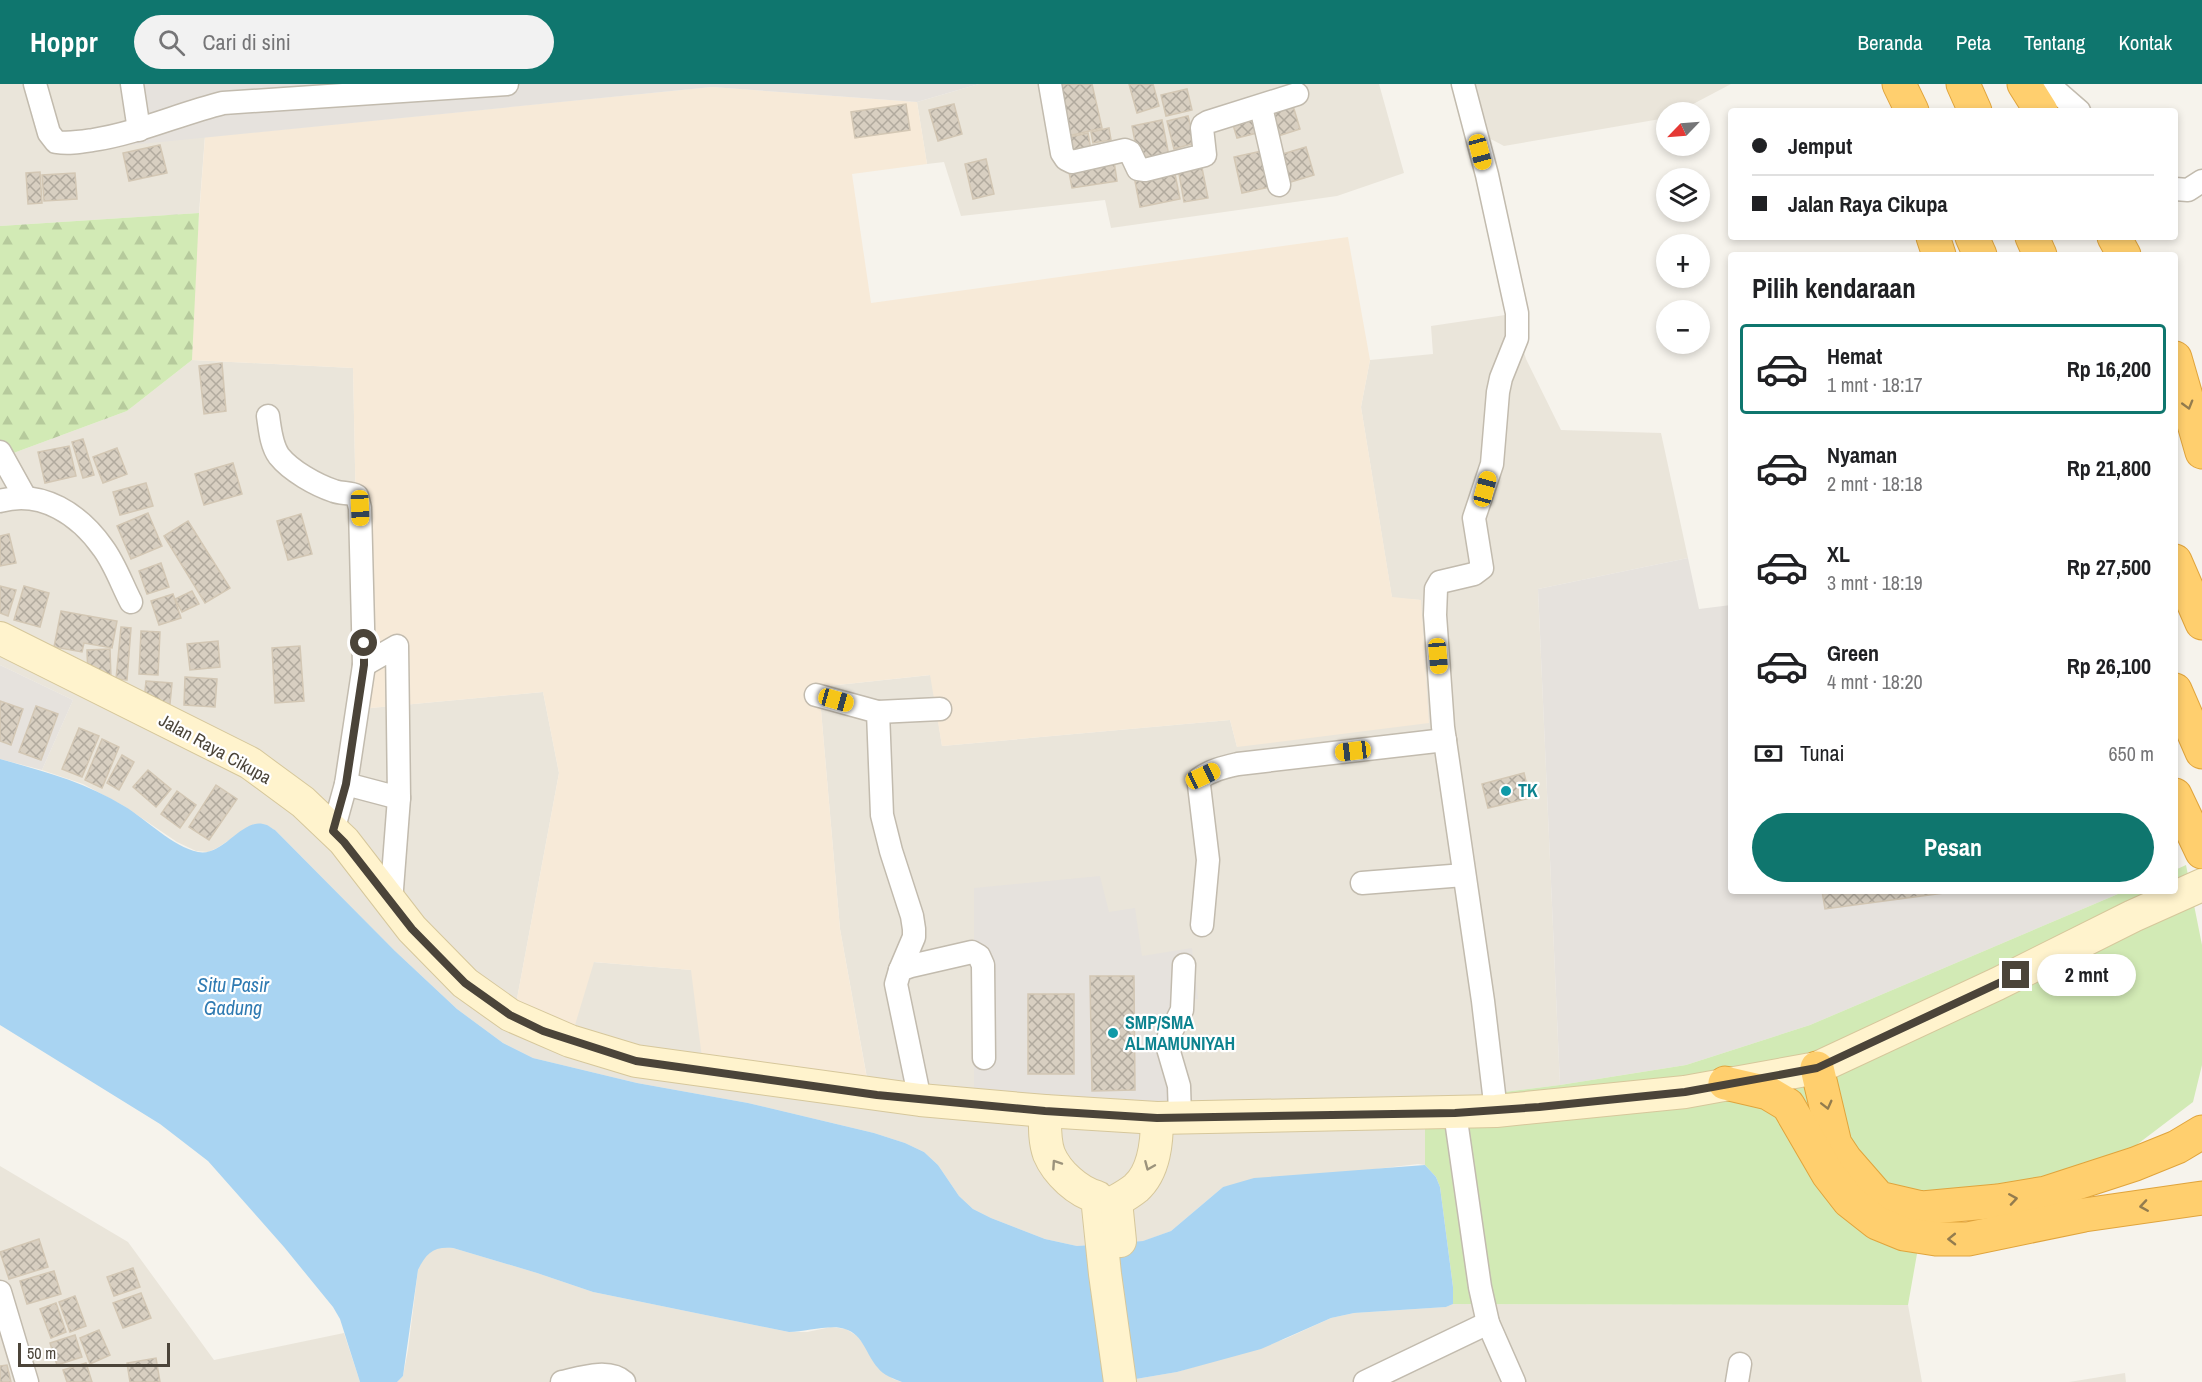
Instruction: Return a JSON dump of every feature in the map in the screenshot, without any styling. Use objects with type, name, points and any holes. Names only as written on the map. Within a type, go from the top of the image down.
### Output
[{"type":"highway","points":[[1887,84],[1894,108]]},
{"type":"highway","points":[[1899,84],[1911,108]]},
{"type":"highway","points":[[1964,84],[1975,108]]},
{"type":"highway","points":[[2024,84],[2039,108]]},
{"type":"highway","points":[[2178,368],[2202,452]]},
{"type":"highway","points":[[2178,568],[2202,623]]},
{"type":"highway","points":[[2178,697],[2202,752]]},
{"type":"highway","points":[[2178,801],[2202,852]]},
{"type":"highway","points":[[1817,1068],[1835,1144],[1845,1159],[1879,1198],[1922,1208],[1998,1201],[2046,1193],[2135,1164],[2177,1147],[2202,1132]]},
{"type":"highway","points":[[1725,1083],[1768,1093],[1788,1106],[1828,1174],[1849,1201],[1877,1223],[1904,1234],[1936,1239],[1968,1239],[2084,1215],[2202,1198]]},
{"type":"main road","name":"Jalan Raya Cikupa","points":[[0,638],[253,765],[303,802],[333,831],[412,929],[477,993],[510,1015],[543,1031],[636,1061],[920,1100],[1045,1111],[1168,1118],[1496,1111],[1685,1092],[1817,1068],[2202,885]]},
{"type":"main road","points":[[1045,1111],[1045,1133],[1050,1155],[1064,1176],[1085,1193],[1107,1199],[1137,1187],[1147,1174],[1157,1138],[1168,1118]]},
{"type":"main road","points":[[1107,1199],[1105,1274],[1120,1382]]},
{"type":"main road","points":[[1107,1199],[1134,1382]]},
{"type":"street","points":[[35,84],[49,133],[56,142],[67,144],[122,135],[223,103],[507,84]]},
{"type":"street","points":[[132,84],[139,130]]},
{"type":"street","points":[[1050,84],[1062,153],[1066,159],[1071,162],[1125,150],[1130,152],[1138,169],[1145,170],[1205,154],[1203,125],[1297,94]]},
{"type":"street","points":[[1462,84],[1486,175],[1517,313],[1518,327],[1517,338],[1498,392],[1492,464],[1474,518],[1482,568],[1474,574],[1440,582],[1436,589],[1435,615],[1445,740],[1483,1001],[1496,1111]]},
{"type":"street","points":[[2048,84],[2076,108]]},
{"type":"street","points":[[1261,107],[1279,185]]},
{"type":"street","points":[[2178,189],[2188,190],[2202,181]]},
{"type":"street","points":[[268,416],[271,437],[279,456],[314,482],[336,492],[357,496],[360,508],[364,665],[346,784],[333,831]]},
{"type":"street","points":[[0,452],[25,497]]},
{"type":"street","points":[[0,501],[25,497],[55,504],[71,514],[104,550],[131,602]]},
{"type":"street","points":[[364,665],[397,646],[399,798],[391,902]]},
{"type":"street","points":[[816,694],[878,712],[940,709]]},
{"type":"street","points":[[878,712],[882,815],[914,929],[914,937],[896,984],[920,1100]]},
{"type":"street","points":[[1202,925],[1208,860],[1199,779],[1218,769],[1238,764],[1445,740]]},
{"type":"street","points":[[346,784],[399,798]]},
{"type":"street","points":[[1362,883],[1464,875]]},
{"type":"street","points":[[900,970],[972,952],[979,956],[983,965],[984,1058]]},
{"type":"street","points":[[1168,1118],[1179,1086],[1167,1046],[1169,1036],[1182,1010],[1184,965]]},
{"type":"street","points":[[1455,1113],[1475,1262],[1488,1323],[1514,1382]]},
{"type":"street","points":[[0,1292],[27,1382]]},
{"type":"street","points":[[1365,1382],[1488,1323]]},
{"type":"street","points":[[562,1382],[600,1375],[620,1378],[624,1382]]},
{"type":"shaded area","points":[[0,84],[209,84],[199,213],[0,226]]},
{"type":"shaded area","points":[[123,84],[979,84],[917,102],[712,87],[131,145]]},
{"type":"shaded area","points":[[979,84],[1379,84],[1404,173],[1337,196],[1111,228],[1105,200],[961,216],[944,162],[927,164],[917,102]]},
{"type":"shaded area","points":[[1456,84],[1731,84],[1697,102],[1656,102],[1656,120],[1504,146],[1468,127]]},
{"type":"shaded area","points":[[712,87],[917,102],[927,164],[852,174],[871,303],[1348,237],[1370,360],[1361,407],[1392,597],[1421,600],[1429,723],[1237,747],[1230,720],[942,746],[930,675],[819,687],[840,929],[869,1090],[702,1058],[691,970],[594,962],[575,1025],[516,1004],[559,773],[543,692],[360,709],[353,368],[192,360],[194,283],[205,137]]},
{"type":"shaded area","points":[[1512,314],[1526,359],[1561,430],[1661,433],[1688,558],[1538,589],[1560,1085],[1425,1102],[1425,1165],[1223,1187],[1171,1231],[1144,1241],[1077,1246],[1045,1239],[973,1209],[959,1196],[938,1165],[924,1152],[905,1143],[874,1133],[748,1103],[637,1083],[533,1058],[503,1043],[457,1009],[395,951],[275,830],[264,824],[254,824],[217,848],[208,852],[196,851],[177,842],[124,806],[83,784],[42,770],[73,700],[0,665],[0,458],[127,411],[192,360],[353,368],[360,709],[543,692],[559,773],[516,1004],[593,962],[692,970],[869,1089],[840,929],[819,687],[931,675],[942,746],[1230,720],[1237,747],[1421,600],[1392,598],[1361,407],[1370,360],[1433,354],[1431,326]]},
{"type":"shaded area","points":[[1688,558],[1699,609],[1728,605],[1728,894],[2118,894],[1810,1025],[1686,1065],[1560,1085],[1538,589]]},
{"type":"shaded area","points":[[0,665],[73,700],[42,770],[0,759]]},
{"type":"shaded area","points":[[1100,876],[1109,912],[1135,908],[1142,956],[1192,948],[1198,999],[1175,1001],[1184,1112],[974,1101],[974,888]]},
{"type":"shaded area","points":[[0,1166],[128,1242],[214,1360],[344,1333],[360,1382],[0,1382]]},
{"type":"shaded area","points":[[443,1247],[537,1273],[593,1292],[789,1332],[807,1332],[831,1327],[846,1329],[857,1336],[893,1379],[902,1382],[397,1382],[403,1376],[408,1350],[418,1270],[424,1257],[431,1250]]},
{"type":"shaded area","points":[[1453,1304],[1908,1305],[1922,1382],[1118,1382],[1177,1372],[1285,1339],[1331,1318],[1354,1313],[1446,1307]]},
{"type":"shaded area","points":[[2125,1373],[2126,1382],[2069,1382]]},
{"type":"green space","points":[[199,213],[192,360],[127,411],[0,458],[0,226]]},
{"type":"green space","points":[[2186,865],[2202,945],[2202,1065],[2193,1102],[2114,1162],[1924,1214],[1908,1305],[1453,1304],[1453,1287],[1440,1187],[1436,1177],[1425,1165],[1425,1102],[1560,1085],[1686,1065],[1810,1025],[2118,894],[2178,894],[2178,869]]},
{"type":"water","name":"Situ Pasir Gadung","points":[[0,759],[64,778],[94,790],[124,806],[179,845],[198,852],[216,849],[247,827],[255,824],[266,825],[275,830],[395,951],[457,1009],[503,1043],[533,1058],[637,1083],[748,1103],[874,1133],[905,1143],[924,1152],[938,1165],[959,1196],[973,1209],[1045,1239],[1077,1246],[1143,1241],[1171,1231],[1223,1187],[1254,1178],[1425,1165],[1436,1177],[1440,1187],[1453,1287],[1453,1304],[1446,1307],[1354,1313],[1331,1318],[1261,1349],[1177,1372],[1118,1382],[902,1382],[880,1370],[861,1341],[845,1329],[833,1327],[789,1332],[593,1292],[453,1248],[441,1248],[431,1252],[418,1270],[403,1376],[397,1382],[360,1382],[340,1319],[333,1307],[284,1247],[208,1161],[160,1124],[0,1025]]},
{"type":"building","points":[[1067,84],[1092,84],[1102,128],[1064,137],[1053,87]]},
{"type":"building","points":[[1129,84],[1153,84],[1159,106],[1137,113]]},
{"type":"building","points":[[1187,89],[1192,110],[1166,116],[1161,95]]},
{"type":"building","points":[[1291,99],[1300,129],[1278,136],[1268,106]]},
{"type":"building","points":[[906,104],[910,130],[855,138],[851,112]]},
{"type":"building","points":[[954,104],[962,134],[938,141],[929,110]]},
{"type":"building","points":[[1259,110],[1265,131],[1237,138],[1231,118]]},
{"type":"building","points":[[1188,116],[1195,143],[1174,149],[1167,121]]},
{"type":"building","points":[[1162,120],[1169,156],[1139,162],[1132,126]]},
{"type":"building","points":[[1109,128],[1111,140],[1093,143],[1091,132]]},
{"type":"building","points":[[1088,133],[1091,150],[1068,156],[1065,138]]},
{"type":"building","points":[[160,145],[167,173],[129,181],[123,153]]},
{"type":"building","points":[[1306,147],[1314,175],[1284,184],[1276,156]]},
{"type":"building","points":[[1262,151],[1270,187],[1242,193],[1234,157]]},
{"type":"building","points":[[986,159],[994,194],[973,199],[965,164]]},
{"type":"building","points":[[1114,161],[1117,181],[1072,188],[1068,167]]},
{"type":"building","points":[[1201,163],[1208,198],[1184,202],[1178,168]]},
{"type":"building","points":[[1174,169],[1180,199],[1140,207],[1134,176]]},
{"type":"building","points":[[40,172],[42,203],[28,204],[26,173]]},
{"type":"building","points":[[75,173],[77,199],[44,201],[42,175]]},
{"type":"building","points":[[222,363],[226,411],[204,414],[199,366]]},
{"type":"building","points":[[83,439],[94,475],[83,478],[72,442]]},
{"type":"building","points":[[69,446],[76,476],[45,483],[38,452]]},
{"type":"building","points":[[117,448],[127,474],[103,483],[93,457]]},
{"type":"building","points":[[233,463],[242,494],[204,505],[195,474]]},
{"type":"building","points":[[146,483],[153,506],[120,515],[113,492]]},
{"type":"building","points":[[148,513],[162,546],[131,559],[117,526]]},
{"type":"building","points":[[301,514],[312,554],[288,560],[277,521]]},
{"type":"building","points":[[188,521],[230,588],[205,603],[164,536]]},
{"type":"building","points":[[9,534],[16,563],[0,566],[0,536]]},
{"type":"building","points":[[161,563],[169,587],[147,594],[139,571]]},
{"type":"building","points":[[0,586],[16,590],[8,616],[0,613]]},
{"type":"building","points":[[24,586],[49,593],[40,627],[14,620]]},
{"type":"building","points":[[192,591],[199,604],[182,612],[175,599]]},
{"type":"building","points":[[173,594],[181,618],[159,625],[151,601]]},
{"type":"building","points":[[61,611],[117,621],[112,648],[84,643],[82,652],[54,647]]},
{"type":"building","points":[[121,627],[131,628],[127,680],[116,679]]},
{"type":"building","points":[[141,631],[160,632],[158,675],[139,674]]},
{"type":"building","points":[[218,641],[220,667],[190,670],[187,644]]},
{"type":"building","points":[[300,646],[304,701],[275,703],[272,648]]},
{"type":"building","points":[[110,649],[111,678],[88,678],[87,650]]},
{"type":"building","points":[[185,677],[217,679],[215,707],[184,705]]},
{"type":"building","points":[[146,681],[172,683],[170,704],[144,701]]},
{"type":"building","points":[[0,701],[23,709],[11,745],[0,741]]},
{"type":"building","points":[[36,706],[58,714],[41,760],[19,752]]},
{"type":"building","points":[[79,728],[99,736],[82,777],[62,769]]},
{"type":"building","points":[[102,739],[119,747],[102,788],[85,780]]},
{"type":"building","points":[[122,755],[134,762],[119,790],[107,783]]},
{"type":"building","points":[[148,770],[171,789],[156,807],[133,787]]},
{"type":"building","name":"TK","points":[[1524,773],[1530,798],[1488,808],[1482,784]]},
{"type":"building","points":[[216,785],[237,799],[209,840],[189,827]]},
{"type":"building","points":[[177,791],[196,805],[180,828],[161,814]]},
{"type":"building","points":[[1822,894],[1936,894],[1825,909]]},
{"type":"building","name":"SMP/SMA ALMAMUNIYAH","points":[[1090,976],[1134,976],[1135,1090],[1092,1091]]},
{"type":"building","name":"SMP/SMA ALMAMUNIYAH","points":[[1028,994],[1074,994],[1074,1074],[1028,1074]]},
{"type":"building","points":[[39,1239],[48,1267],[9,1279],[0,1252]]},
{"type":"building","points":[[133,1268],[140,1287],[114,1296],[107,1277]]},
{"type":"building","points":[[54,1271],[61,1294],[27,1304],[20,1281]]},
{"type":"building","points":[[141,1293],[151,1318],[123,1328],[113,1303]]},
{"type":"building","points":[[75,1296],[86,1326],[70,1332],[59,1302]]},
{"type":"building","points":[[56,1303],[66,1332],[51,1338],[40,1309]]},
{"type":"building","points":[[99,1330],[110,1355],[90,1364],[80,1338]]},
{"type":"building","points":[[75,1335],[82,1357],[57,1365],[50,1343]]},
{"type":"building","points":[[156,1358],[160,1382],[130,1382],[127,1363]]},
{"type":"building","points":[[86,1363],[92,1382],[67,1382],[63,1370]]},
{"type":"building","points":[[7,1365],[11,1382],[0,1382],[0,1366]]},
{"type":"place","name":"TK","points":[[1506,791]]},
{"type":"place","name":"SMP/SMA ALMAMUNIYAH","points":[[1113,1033]]},
{"type":"route","points":[[364,643],[364,665],[346,784],[333,831],[412,929],[477,993],[510,1015],[543,1031],[636,1061],[920,1100],[1157,1118],[1496,1111],[1685,1092],[1817,1068],[2016,975]]}]
